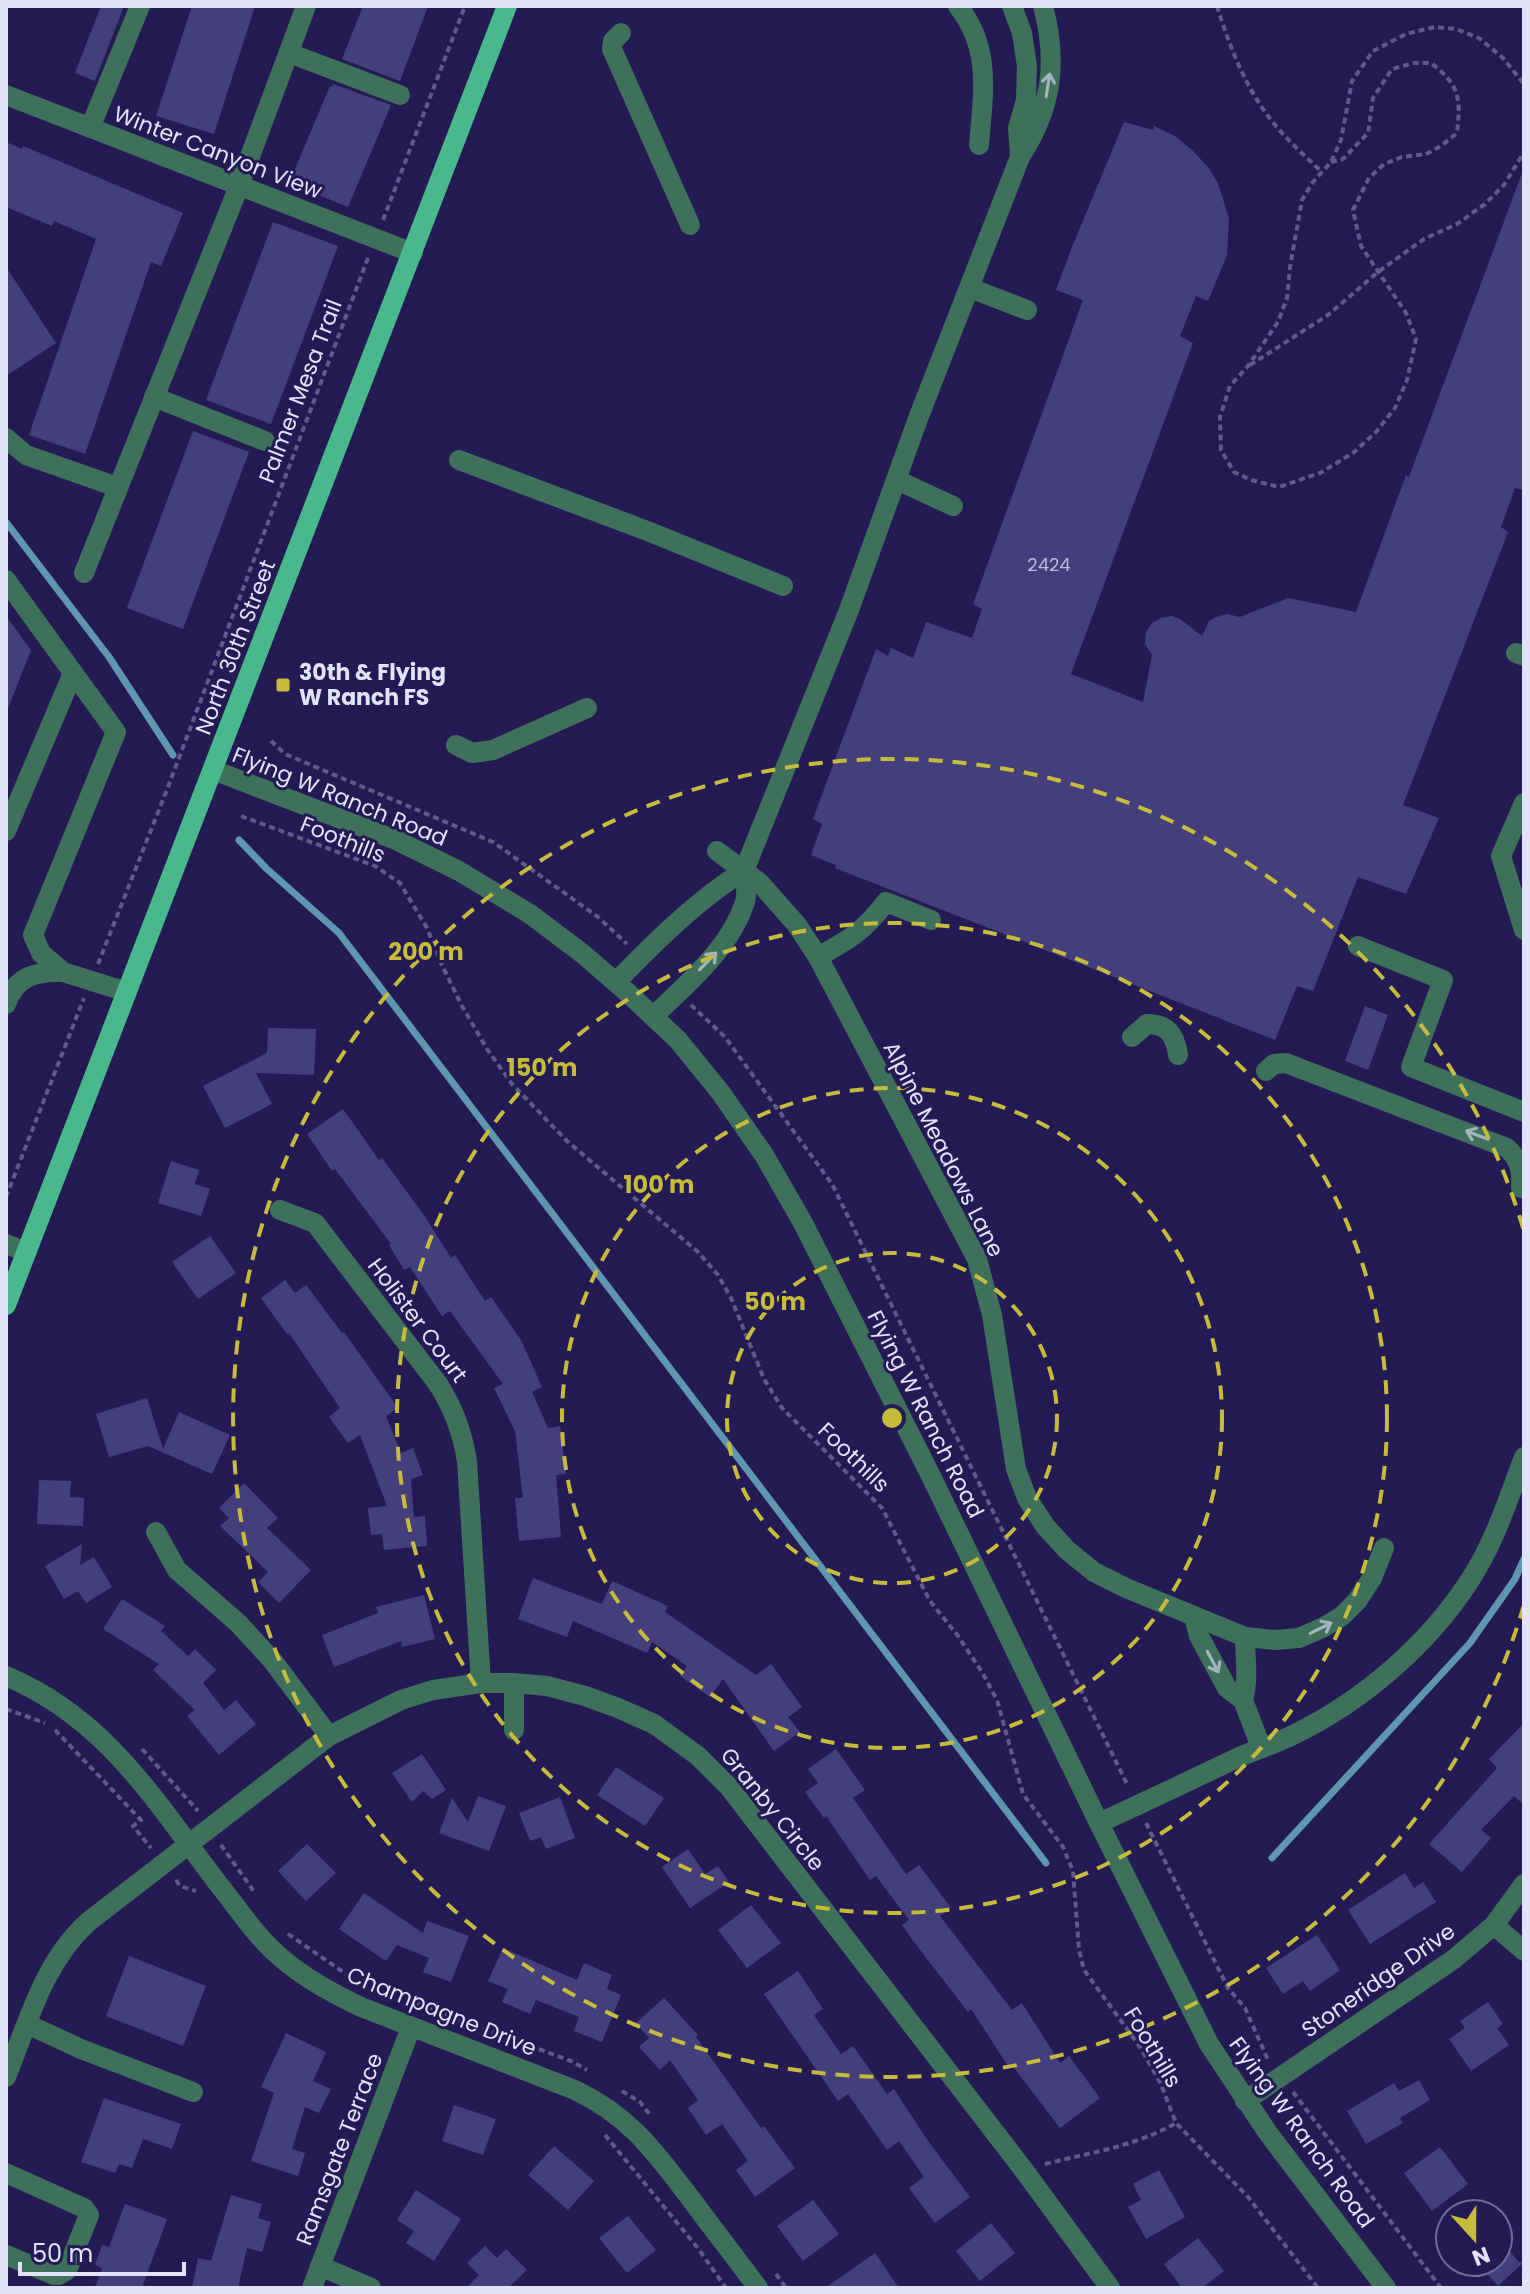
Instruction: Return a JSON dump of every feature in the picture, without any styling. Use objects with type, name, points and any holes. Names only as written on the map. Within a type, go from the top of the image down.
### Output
[{"type":"main road","name":"North 30th Street","points":[[6,1305],[507,6]]},
{"type":"street","points":[[90,128],[140,6]]},
{"type":"street","points":[[84,573],[239,186],[306,6]]},
{"type":"street","points":[[958,6],[968,18],[980,44],[984,74],[979,145]]},
{"type":"street","points":[[1012,6],[1022,33],[1027,66],[1026,100],[1018,128],[1020,157]]},
{"type":"street","points":[[653,1017],[716,954],[728,938],[746,899],[744,871],[849,610],[939,364],[1020,157],[1043,115],[1052,51],[1043,6]]},
{"type":"street","points":[[621,33],[613,41],[612,49],[690,225]]},
{"type":"street","points":[[289,53],[400,95]]},
{"type":"street","name":"Winter Canyon View","points":[[6,95],[413,253]]},
{"type":"street","points":[[970,288],[1027,310]]},
{"type":"street","points":[[154,397],[265,441]]},
{"type":"street","points":[[6,438],[26,455],[117,487]]},
{"type":"street","points":[[459,460],[783,586]]},
{"type":"street","points":[[897,480],[953,506]]},
{"type":"street","points":[[6,580],[116,732],[33,935],[41,953],[63,972]]},
{"type":"street","points":[[6,831],[73,673]]},
{"type":"street","points":[[456,745],[472,753],[493,750],[587,708]]},
{"type":"street","name":"Flying W Ranch Road","points":[[213,770],[396,840],[459,871],[530,914],[616,982],[678,1040],[721,1093],[764,1155],[803,1223],[930,1474],[1209,2044],[1245,2101],[1386,2288]]},
{"type":"street","points":[[1524,803],[1501,856],[1524,930]]},
{"type":"street","name":"Alpine Meadows Lane","points":[[717,851],[760,883],[797,925],[818,957],[977,1259],[992,1315],[1016,1469],[1027,1498],[1045,1526],[1067,1550],[1094,1572],[1126,1588],[1245,1637],[1275,1640],[1299,1638],[1342,1616],[1357,1601],[1372,1578],[1384,1548]]},
{"type":"street","points":[[616,982],[721,884],[744,871]]},
{"type":"street","points":[[818,957],[853,938],[886,902],[931,920]]},
{"type":"street","points":[[1358,946],[1443,980],[1411,1067],[1524,1112]]},
{"type":"street","points":[[6,1004],[9,996],[29,975],[44,972],[63,972],[127,992]]},
{"type":"street","points":[[1132,1037],[1147,1024],[1159,1024],[1171,1031],[1178,1055]]},
{"type":"street","points":[[1266,1071],[1274,1064],[1286,1063],[1507,1148],[1516,1156],[1522,1172],[1521,1188]]},
{"type":"street","name":"Holister Court","points":[[280,1210],[315,1223],[438,1384],[452,1407],[463,1435],[467,1461],[481,1683]]},
{"type":"street","points":[[6,1244],[26,1252]]},
{"type":"street","points":[[1099,1823],[1295,1734],[1371,1686],[1408,1655],[1442,1618],[1471,1579],[1500,1519],[1524,1457]]},
{"type":"street","points":[[156,1532],[177,1570],[238,1623],[264,1651],[329,1736]]},
{"type":"street","points":[[1194,1616],[1199,1636],[1227,1688],[1243,1700],[1261,1747]]},
{"type":"street","points":[[1243,1700],[1248,1683],[1245,1637]]},
{"type":"street","name":"Champagne Drive","points":[[6,1676],[47,1698],[107,1742],[142,1780],[254,1931],[278,1955],[328,1991],[361,2007],[575,2090],[600,2102],[621,2118],[658,2156],[758,2288]]},
{"type":"street","name":"Granby Circle","points":[[6,2077],[44,1982],[57,1956],[71,1938],[329,1736],[401,1700],[433,1690],[481,1683],[547,1686],[618,1708],[654,1724],[698,1756],[729,1787],[1023,2169],[1110,2288]]},
{"type":"street","points":[[514,1683],[514,1730]]},
{"type":"street","name":"Stoneridge Drive","points":[[1245,2101],[1454,1959],[1494,1925],[1524,1884]]},
{"type":"street","points":[[1494,1925],[1524,1951]]},
{"type":"street","points":[[27,2024],[81,2049],[193,2092]]},
{"type":"street","name":"Ramsgate Terrace","points":[[312,2288],[411,2027]]},
{"type":"street","points":[[6,2173],[84,2208],[89,2215],[63,2274],[54,2275],[6,2255]]},
{"type":"street","points":[[320,2266],[371,2288]]},
{"type":"path","name":"Palmer Mesa Trail","points":[[168,787],[465,6]]},
{"type":"path","points":[[1217,6],[1236,62],[1266,113],[1322,172]]},
{"type":"path","points":[[1331,162],[1343,159],[1368,133],[1373,98],[1392,69],[1414,63],[1431,63],[1454,87],[1460,107],[1457,133],[1426,154],[1402,157],[1384,164],[1369,178],[1353,210],[1361,246],[1406,313],[1416,339],[1407,380],[1395,408],[1376,432],[1353,453],[1320,473],[1279,487],[1234,472],[1221,450],[1220,417],[1230,386],[1278,322],[1287,298],[1302,200],[1331,162],[1341,140],[1352,81],[1373,51],[1406,34],[1435,27],[1456,29],[1479,38],[1503,58],[1524,84]]},
{"type":"path","points":[[1248,366],[1328,315],[1378,272],[1424,239],[1457,224],[1485,204],[1504,185],[1524,152]]},
{"type":"path","name":"Foothills","points":[[241,816],[375,866],[400,883],[427,928],[462,1006],[512,1084],[567,1141],[698,1252],[718,1275],[731,1298],[764,1379],[782,1408],[882,1508],[930,1601],[958,1636],[997,1700],[1023,1794],[1063,1847],[1073,1871],[1079,1950],[1084,1970],[1140,2047],[1160,2082],[1176,2123],[1248,2197],[1318,2288]]},
{"type":"path","points":[[135,1743],[194,1806],[260,1902]]},
{"type":"path","points":[[288,1934],[357,1982]]},
{"type":"path","points":[[414,2003],[571,2061],[594,2075]]},
{"type":"path","points":[[617,2088],[640,2102],[660,2127]]},
{"type":"path","points":[[1023,2169],[1128,2144],[1160,2133],[1176,2123]]},
{"type":"path","points":[[599,2128],[697,2247],[726,2288]]},
{"type":"path","points":[[767,2263],[786,2288]]},
{"type":"building","points":[[101,6],[124,6],[95,81],[75,73]]},
{"type":"building","points":[[192,6],[255,6],[214,134],[156,116]]},
{"type":"building","points":[[363,6],[428,6],[400,81],[342,59]]},
{"type":"building","points":[[333,84],[391,105],[348,207],[289,183]]},
{"type":"building","points":[[1124,122],[1153,130],[1154,126],[1175,136],[1192,150],[1218,183],[1229,219],[1227,255],[1208,301],[1196,296],[1180,336],[1193,343],[1071,674],[1143,702],[1152,655],[1145,644],[1146,632],[1152,623],[1161,618],[1172,616],[1180,619],[1202,636],[1209,621],[1216,617],[1227,614],[1240,617],[1288,598],[1356,612],[1524,173],[1524,490],[1515,488],[1501,527],[1508,532],[1403,805],[1439,818],[1406,894],[1358,877],[1313,991],[1297,986],[1275,1040],[835,868],[836,865],[811,855],[822,824],[813,819],[876,649],[888,656],[891,648],[913,658],[926,622],[972,638],[982,609],[973,604],[1083,300],[1056,290]]},
{"type":"building","points":[[6,142],[22,149],[23,146],[183,213],[161,266],[151,262],[85,454],[29,435],[96,239],[54,221],[52,226],[6,207]]},
{"type":"building","points":[[273,222],[338,246],[271,424],[206,400]]},
{"type":"building","points":[[6,267],[56,343],[6,376]]},
{"type":"building","points":[[193,431],[249,452],[183,629],[127,608]]},
{"type":"building","points":[[6,616],[31,650],[7,711],[6,710]]},
{"type":"building","points":[[1365,1006],[1388,1015],[1368,1070],[1345,1061]]},
{"type":"building","points":[[268,1028],[316,1029],[314,1075],[256,1073],[272,1104],[225,1128],[203,1086],[267,1053]]},
{"type":"building","points":[[343,1109],[424,1215],[451,1258],[455,1255],[485,1301],[491,1297],[521,1340],[542,1387],[532,1392],[548,1428],[560,1426],[566,1474],[556,1475],[561,1537],[519,1541],[515,1498],[523,1498],[515,1431],[494,1388],[503,1384],[450,1311],[442,1316],[410,1267],[404,1270],[391,1244],[335,1169],[332,1171],[307,1134]]},
{"type":"building","points":[[171,1161],[199,1170],[195,1184],[210,1189],[201,1216],[158,1203]]},
{"type":"building","points":[[210,1236],[236,1273],[198,1299],[172,1262]]},
{"type":"building","points":[[285,1280],[295,1293],[306,1285],[398,1408],[386,1416],[401,1453],[413,1448],[423,1475],[411,1479],[414,1517],[425,1516],[427,1546],[384,1550],[382,1534],[371,1535],[368,1508],[387,1506],[360,1435],[348,1443],[329,1417],[340,1408],[261,1298]]},
{"type":"building","points":[[147,1398],[163,1449],[179,1412],[230,1435],[212,1474],[148,1446],[109,1457],[96,1414]]},
{"type":"building","points":[[39,1480],[71,1481],[70,1497],[84,1498],[83,1526],[37,1524]]},
{"type":"building","points":[[244,1483],[278,1518],[267,1528],[311,1570],[279,1603],[258,1582],[268,1572],[220,1526],[229,1518],[219,1508]]},
{"type":"building","points":[[82,1544],[80,1565],[94,1557],[112,1587],[86,1603],[78,1591],[64,1599],[45,1566]]},
{"type":"building","points":[[533,1578],[602,1604],[612,1581],[668,1606],[665,1612],[756,1675],[771,1664],[802,1707],[788,1717],[800,1732],[774,1751],[723,1679],[710,1697],[680,1676],[687,1666],[652,1642],[647,1653],[573,1621],[567,1637],[518,1619]]},
{"type":"building","points":[[424,1595],[435,1639],[402,1647],[401,1641],[334,1667],[322,1635],[378,1613],[376,1607]]},
{"type":"building","points":[[122,1599],[165,1626],[161,1631],[188,1656],[195,1649],[216,1670],[203,1683],[224,1710],[236,1700],[256,1724],[219,1755],[187,1716],[195,1710],[153,1670],[159,1664],[103,1629]]},
{"type":"building","points":[[1524,1723],[1524,1805],[1514,1796],[1481,1830],[1491,1838],[1462,1872],[1429,1844],[1497,1768],[1489,1759]]},
{"type":"building","points":[[836,1749],[865,1790],[853,1798],[906,1874],[919,1865],[951,1908],[940,1916],[1012,2010],[1022,2003],[1060,2063],[1069,2056],[1100,2098],[1060,2128],[1011,2064],[1008,2066],[971,2009],[968,2012],[917,1946],[902,1925],[909,1920],[876,1876],[870,1880],[826,1816],[824,1818],[805,1792],[818,1783],[808,1769]]},
{"type":"building","points":[[422,1754],[446,1790],[432,1799],[423,1791],[412,1802],[392,1773]]},
{"type":"building","points":[[616,1767],[664,1798],[645,1826],[597,1795]]},
{"type":"building","points":[[478,1796],[506,1806],[489,1851],[439,1833],[452,1798],[468,1822]]},
{"type":"building","points":[[560,1797],[575,1838],[546,1849],[541,1837],[530,1841],[519,1813]]},
{"type":"building","points":[[307,1844],[336,1873],[306,1901],[278,1871]]},
{"type":"building","points":[[688,1849],[705,1874],[718,1866],[729,1882],[690,1908],[662,1867]]},
{"type":"building","points":[[1405,1873],[1414,1888],[1423,1882],[1436,1902],[1370,1944],[1348,1910]]},
{"type":"building","points":[[364,1893],[423,1933],[427,1921],[469,1936],[451,1982],[423,1972],[429,1958],[397,1945],[386,1961],[339,1929]]},
{"type":"building","points":[[751,1905],[781,1943],[747,1968],[718,1930]]},
{"type":"building","points":[[1317,1935],[1340,1970],[1310,1991],[1303,1981],[1283,1994],[1266,1968]]},
{"type":"building","points":[[503,1948],[577,1980],[584,1963],[612,1975],[607,1989],[621,1995],[602,2042],[574,2031],[579,2017],[536,2000],[530,2014],[502,2002],[508,1989],[488,1981]]},
{"type":"building","points":[[129,1956],[206,1986],[183,2046],[106,2016]]},
{"type":"building","points":[[798,1971],[823,2009],[814,2015],[841,2054],[853,2046],[887,2094],[894,2089],[970,2197],[935,2223],[909,2188],[924,2177],[899,2141],[887,2150],[848,2094],[838,2101],[764,1994]]},
{"type":"building","points":[[664,1998],[698,2035],[696,2037],[761,2128],[764,2126],[795,2168],[755,2197],[736,2170],[748,2161],[722,2124],[706,2135],[688,2108],[698,2100],[670,2060],[660,2070],[639,2047],[649,2038],[636,2023]]},
{"type":"building","points":[[1488,2002],[1503,2024],[1497,2028],[1509,2045],[1471,2071],[1449,2039],[1465,2028],[1460,2021]]},
{"type":"building","points":[[286,2033],[326,2052],[313,2081],[331,2089],[319,2113],[305,2107],[292,2149],[305,2153],[298,2176],[251,2161],[274,2093],[261,2087]]},
{"type":"building","points":[[1419,2080],[1430,2100],[1400,2118],[1403,2123],[1366,2144],[1347,2111],[1394,2083],[1399,2091]]},
{"type":"building","points":[[104,2098],[181,2124],[172,2149],[143,2139],[132,2168],[119,2164],[115,2173],[81,2162]]},
{"type":"building","points":[[454,2105],[496,2119],[483,2155],[442,2141]]},
{"type":"building","points":[[554,2146],[594,2181],[568,2210],[528,2175]]},
{"type":"building","points":[[1440,2147],[1468,2184],[1449,2198],[1434,2198],[1432,2211],[1404,2173]]},
{"type":"building","points":[[1159,2170],[1185,2217],[1146,2239],[1128,2207],[1141,2200],[1133,2184]]},
{"type":"building","points":[[416,2190],[461,2219],[434,2261],[406,2243],[414,2231],[397,2220]]},
{"type":"building","points":[[231,2195],[262,2204],[258,2218],[271,2222],[262,2252],[247,2248],[238,2288],[192,2288],[198,2258],[211,2261]]},
{"type":"building","points":[[813,2200],[839,2234],[803,2261],[777,2226]]},
{"type":"building","points":[[125,2204],[167,2219],[142,2288],[95,2288],[102,2268],[95,2265],[102,2245],[109,2247]]},
{"type":"building","points":[[628,2216],[656,2250],[627,2273],[599,2238]]},
{"type":"building","points":[[991,2223],[1015,2253],[980,2281],[956,2251]]},
{"type":"building","points":[[1198,2238],[1224,2271],[1202,2288],[1182,2288],[1164,2264]]},
{"type":"building","points":[[485,2246],[497,2258],[506,2249],[527,2270],[508,2288],[466,2288],[479,2275],[467,2263]]},
{"type":"building","points":[[875,2253],[899,2288],[825,2288]]},
{"type":"building","points":[[1514,2256],[1519,2262],[1524,2262],[1514,2271]]},
{"type":"building","points":[[1491,2278],[1507,2278],[1498,2286]]},
{"type":"waterway","points":[[6,522],[109,657],[173,755]]},
{"type":"waterway","points":[[239,840],[339,933],[1046,1863]]},
{"type":"waterway","points":[[1272,1858],[1470,1643],[1515,1579],[1524,1559]]},
{"type":"place","name":"30th & Flying W Ranch FS","points":[[283,685]]}]
